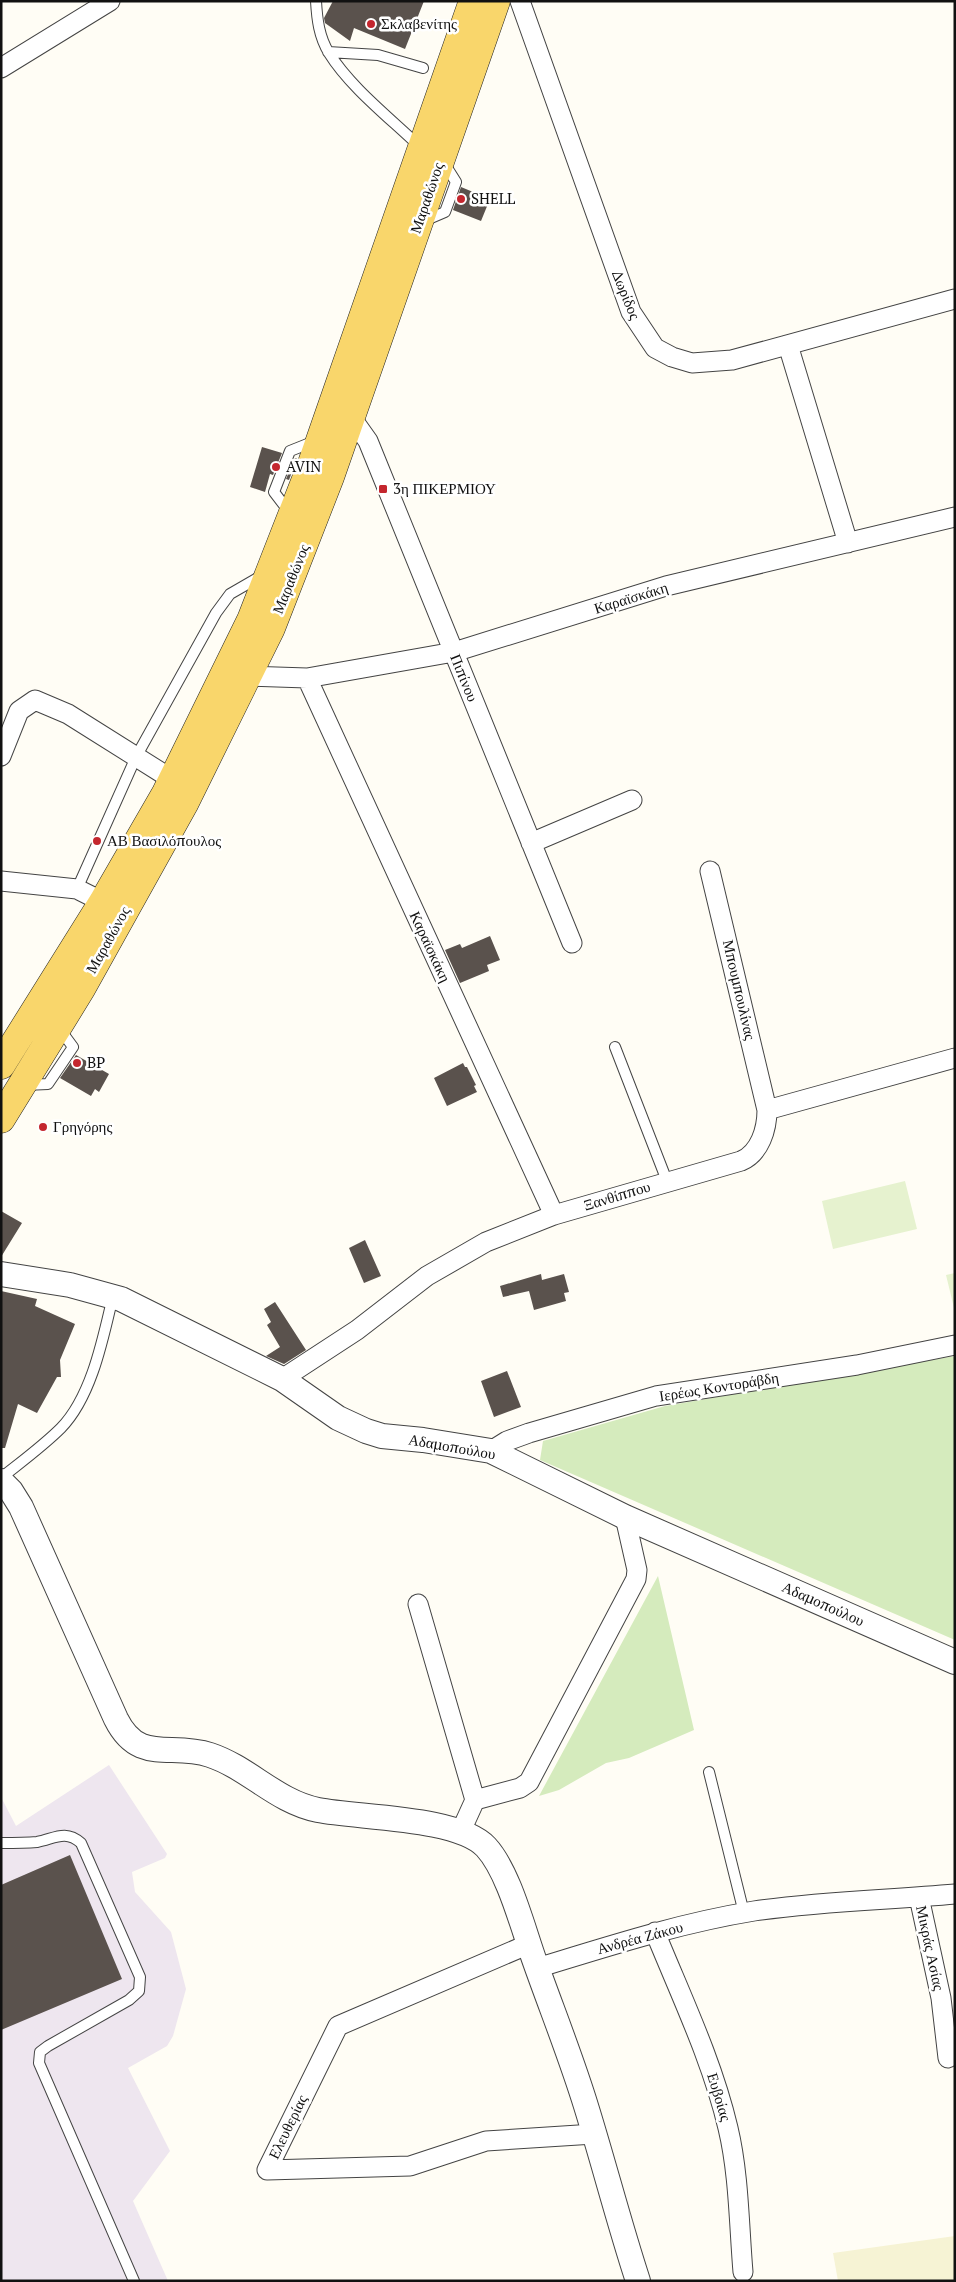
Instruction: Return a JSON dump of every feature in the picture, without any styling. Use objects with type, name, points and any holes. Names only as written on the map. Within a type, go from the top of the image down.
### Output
[{"type":"main road","name":"Μαραθώνος","points":[[1,1119],[58,1026],[184,804],[293,577],[418,224],[431,153],[473,1]]},
{"type":"main road","name":"Μαραθώνος","points":[[1,1066],[103,902],[173,780],[236,652],[293,516],[320,439],[431,153],[496,1]]},
{"type":"street","points":[[1,68],[110,1]]},
{"type":"street","name":"Δωρίδος","points":[[520,1],[631,312],[655,348],[672,357],[692,363],[732,360],[955,299]]},
{"type":"street","points":[[788,345],[848,542]]},
{"type":"street","name":"Πιπίνου","points":[[351,417],[368,441],[572,943]]},
{"type":"street","name":"Καραϊσκάκη","points":[[247,676],[307,678],[454,652],[666,586],[955,517]]},
{"type":"street","name":"Καραϊσκάκη","points":[[307,678],[554,1215]]},
{"type":"street","points":[[1,756],[19,712],[35,700],[68,714],[173,780]]},
{"type":"street","points":[[531,843],[632,800]]},
{"type":"street","name":"Μπουμπουλίνας","points":[[710,871],[767,1110]]},
{"type":"street","points":[[1,881],[77,888],[103,902]]},
{"type":"street","points":[[767,1110],[955,1058]]},
{"type":"street","name":"Ξανθίππου","points":[[282,1379],[357,1330],[404,1293],[465,1253],[500,1235],[554,1215],[748,1159],[758,1148],[767,1120],[767,1110]]},
{"type":"street","name":"Αδαμοπούλου","points":[[1,1274],[70,1285],[113,1296],[282,1379],[338,1418],[382,1436],[423,1440],[491,1451],[626,1517],[955,1662]]},
{"type":"street","name":"Ιερέως Κοντοράβδη","points":[[491,1451],[507,1441],[529,1433],[656,1396],[857,1365],[955,1345]]},
{"type":"street","points":[[1,1480],[21,1507],[116,1719],[126,1737],[132,1742],[150,1749],[194,1752],[218,1758],[242,1770],[273,1792],[304,1806],[334,1812],[427,1823],[460,1833],[480,1841],[491,1854],[504,1879],[529,1944],[594,2134],[638,2281]]},
{"type":"street","points":[[476,1800],[524,1787],[538,1764],[636,1579],[637,1570],[626,1517]]},
{"type":"street","points":[[418,1604],[476,1800],[460,1833]]},
{"type":"street","name":"Ανδρέα Ζάκου","points":[[537,1968],[655,1932],[744,1913],[846,1900],[955,1894]]},
{"type":"street","name":"Μικράς Ασίας","points":[[919,1897],[941,1998],[948,2058]]},
{"type":"street","name":"Ευβοίας","points":[[655,1932],[704,2053],[729,2130],[734,2164],[743,2272]]},
{"type":"street","name":"Ελευθερίας","points":[[529,1944],[338,2026],[267,2170],[410,2166],[486,2141],[594,2134]]},
{"type":"lane","points":[[316,1],[318,26],[328,52],[349,78],[431,153]]},
{"type":"lane","points":[[328,52],[378,55],[423,68]]},
{"type":"lane","points":[[77,888],[136,757],[219,608],[235,591],[272,569]]},
{"type":"lane","points":[[615,1047],[667,1181]]},
{"type":"lane","points":[[1,1480],[62,1427],[84,1395],[103,1339],[113,1296]]},
{"type":"lane","points":[[709,1772],[744,1913]]},
{"type":"lane","points":[[1,1843],[37,1842],[62,1834],[75,1838],[80,1843],[140,1978],[139,1991],[129,2000],[48,2046],[40,2052],[39,2062],[134,2281]]},
{"type":"shaded area","points":[[109,1765],[167,1854],[165,1858],[132,1872],[135,1892],[171,1932],[186,1989],[173,2036],[167,2046],[128,2068],[170,2151],[133,2201],[168,2281],[1,2281],[1,1797],[16,1826]]},
{"type":"shaded area","points":[[955,2236],[955,2281],[838,2281],[833,2253]]},
{"type":"green space","points":[[905,1181],[917,1229],[833,1249],[822,1201]]},
{"type":"green space","points":[[955,1273],[955,1312],[946,1275]]},
{"type":"green space","points":[[955,1356],[955,1640],[540,1460],[543,1441],[665,1406]]},
{"type":"green space","points":[[658,1576],[694,1730],[629,1758],[606,1763],[559,1790],[539,1796]]},
{"type":"building","name":"Σκλαβενίτης","points":[[333,1],[424,1],[405,49],[354,28],[350,41],[325,23],[324,18]]},
{"type":"building","points":[[461,187],[490,199],[481,221],[453,210]]},
{"type":"building","name":"AVIN","points":[[262,447],[282,453],[273,475],[270,474],[265,492],[250,487]]},
{"type":"building","points":[[295,458],[297,458],[289,480],[286,479]]},
{"type":"building","points":[[490,936],[500,960],[487,965],[489,971],[460,983],[445,950],[460,944],[462,948]]},
{"type":"building","name":"BP","points":[[76,1055],[109,1074],[99,1092],[95,1089],[91,1096],[60,1078]]},
{"type":"building","points":[[463,1063],[476,1085],[474,1086],[477,1092],[447,1106],[434,1078]]},
{"type":"building","points":[[1,1211],[22,1223],[1,1257]]},
{"type":"building","points":[[365,1240],[381,1276],[364,1283],[349,1248]]},
{"type":"building","points":[[541,1274],[542,1280],[564,1274],[569,1292],[564,1293],[566,1301],[534,1310],[529,1291],[503,1297],[500,1286]]},
{"type":"building","points":[[1,1291],[37,1299],[35,1306],[75,1324],[60,1360],[61,1377],[57,1377],[37,1413],[18,1404],[5,1448],[1,1448]]},
{"type":"building","points":[[275,1302],[306,1350],[284,1364],[266,1356],[280,1347],[267,1325],[271,1322],[264,1309]]},
{"type":"building","points":[[507,1371],[521,1407],[494,1417],[481,1381]]},
{"type":"building","points":[[70,1855],[122,1979],[1,2030],[1,1885]]},
{"type":"place","name":"Σκλαβενίτης","points":[[371,24]]},
{"type":"place","name":"SHELL","points":[[461,199]]},
{"type":"place","name":"AVIN","points":[[276,467]]},
{"type":"place","name":"3η ΠΙΚΕΡΜΙΟΥ","points":[[383,489]]},
{"type":"place","name":"ΑΒ Βασιλόπουλος","points":[[97,841]]},
{"type":"place","name":"BP","points":[[77,1063]]},
{"type":"place","name":"Γρηγόρης","points":[[43,1127]]}]
